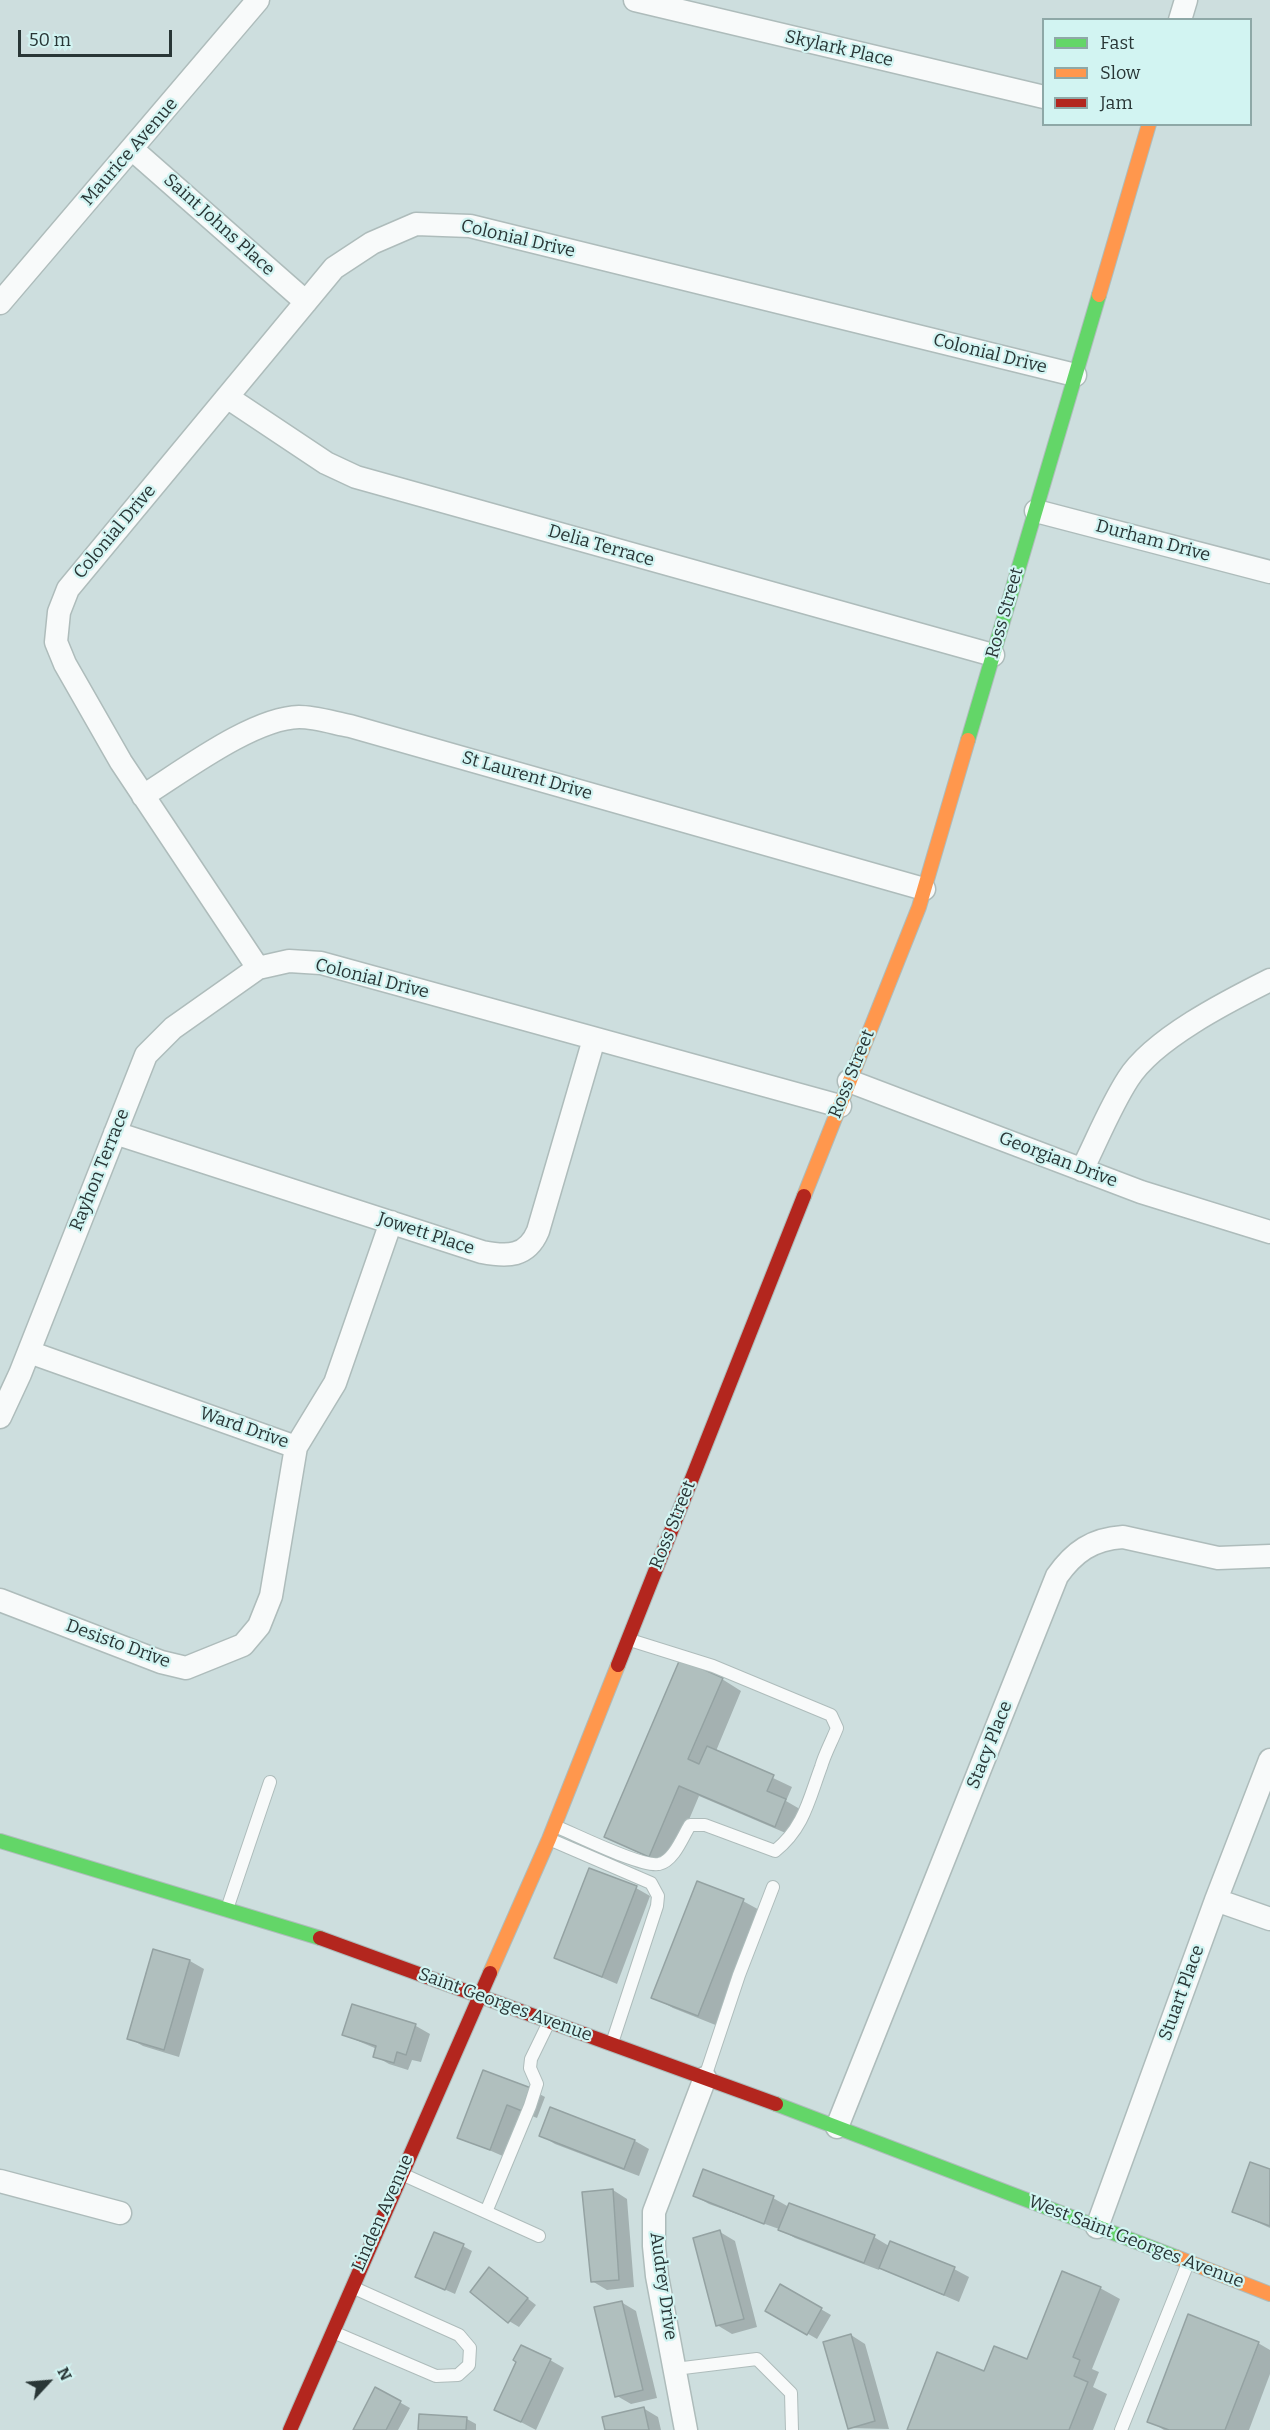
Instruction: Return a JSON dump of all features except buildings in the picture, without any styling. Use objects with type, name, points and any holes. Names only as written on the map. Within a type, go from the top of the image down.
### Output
[{"type":"street","name":"Maurice Avenue","points":[[0,303],[258,0]]},
{"type":"street","name":"Skylark Place","points":[[635,0],[1042,98]]},
{"type":"street","points":[[1181,18],[1186,0]]},
{"type":"street","name":"Ross Street","points":[[479,1996],[549,1839],[924,889],[1148,126]]},
{"type":"street","name":"Saint Johns Place","points":[[132,149],[306,302]]},
{"type":"street","name":"Colonial Drive","points":[[840,1106],[321,963],[290,961],[258,968],[143,796],[65,664],[56,642],[59,612],[68,589],[334,268],[372,243],[416,224],[441,223],[470,226],[1076,375]]},
{"type":"street","name":"Delia Terrace","points":[[227,397],[326,463],[356,477],[993,655]]},
{"type":"street","name":"Durham Drive","points":[[1036,511],[1270,572]]},
{"type":"street","name":"St Laurent Drive","points":[[143,796],[234,739],[272,722],[300,717],[350,726],[924,889]]},
{"type":"street","name":"Rayhon Terrace","points":[[0,1417],[29,1352],[146,1055],[173,1028],[258,968]]},
{"type":"street","points":[[1082,1170],[1128,1078],[1152,1053],[1221,1004],[1270,980]]},
{"type":"street","name":"Jowett Place","points":[[115,1133],[501,1255],[522,1251],[532,1245],[594,1038]]},
{"type":"street","name":"Georgian Drive","points":[[849,1081],[1141,1192],[1270,1232]]},
{"type":"street","name":"Ward Drive","points":[[29,1352],[296,1447],[335,1383],[391,1222]]},
{"type":"street","name":"Desisto Drive","points":[[0,1600],[160,1662],[186,1668],[243,1645],[259,1626],[272,1596],[296,1447]]},
{"type":"street","name":"Stacy Place","points":[[837,2127],[1057,1576],[1070,1558],[1087,1545],[1108,1538],[1123,1537],[1218,1558],[1270,1556]]},
{"type":"street","name":"Stuart Place","points":[[1098,2227],[1216,1900],[1270,1760]]},
{"type":"street","name":"Saint Georges Avenue","points":[[0,1841],[330,1941],[837,2127],[1003,2191]]},
{"type":"street","points":[[1216,1900],[1270,1919]]},
{"type":"street","name":"Linden Avenue","points":[[290,2430],[479,1996]]},
{"type":"street","name":"Audrey Drive","points":[[686,2430],[657,2276],[654,2212],[705,2078]]},
{"type":"street","points":[[0,2181],[120,2213]]},
{"type":"street","name":"West Saint Georges Avenue","points":[[1003,2191],[1267,2293]]},
{"type":"lane","points":[[554,1825],[640,1862],[659,1864],[669,1858],[690,1825],[705,1825],[775,1851],[787,1842],[806,1813],[837,1728],[831,1715],[713,1666],[628,1639]]},
{"type":"lane","points":[[227,1910],[270,1782]]},
{"type":"lane","points":[[549,1839],[651,1883],[658,1896],[657,1906],[612,2044]]},
{"type":"lane","points":[[705,2078],[739,1975],[773,1887]]},
{"type":"lane","points":[[486,2212],[537,2085],[530,2068],[531,2059],[549,2022]]},
{"type":"lane","points":[[401,2174],[539,2236]]},
{"type":"lane","points":[[1121,2430],[1188,2262]]},
{"type":"lane","points":[[1267,2293],[1270,2276]]},
{"type":"lane","points":[[332,2331],[436,2376],[458,2375],[469,2365],[470,2348],[459,2335],[351,2286]]},
{"type":"lane","points":[[675,2369],[758,2359],[791,2393],[792,2430]]},
{"type":"traffic: fast","points":[[968,740],[1099,295]]},
{"type":"traffic: fast","points":[[0,1841],[320,1938]]},
{"type":"traffic: fast","points":[[776,2104],[1176,2257]]},
{"type":"traffic: slow","points":[[1099,295],[1148,126]]},
{"type":"traffic: slow","points":[[804,1196],[919,907],[968,740]]},
{"type":"traffic: slow","points":[[490,1973],[549,1839],[618,1665]]},
{"type":"traffic: slow","points":[[1176,2257],[1270,2294]]},
{"type":"traffic: jam","points":[[618,1665],[804,1196]]},
{"type":"traffic: jam","points":[[320,1938],[776,2104]]},
{"type":"traffic: jam","points":[[290,2430],[490,1973]]}]
